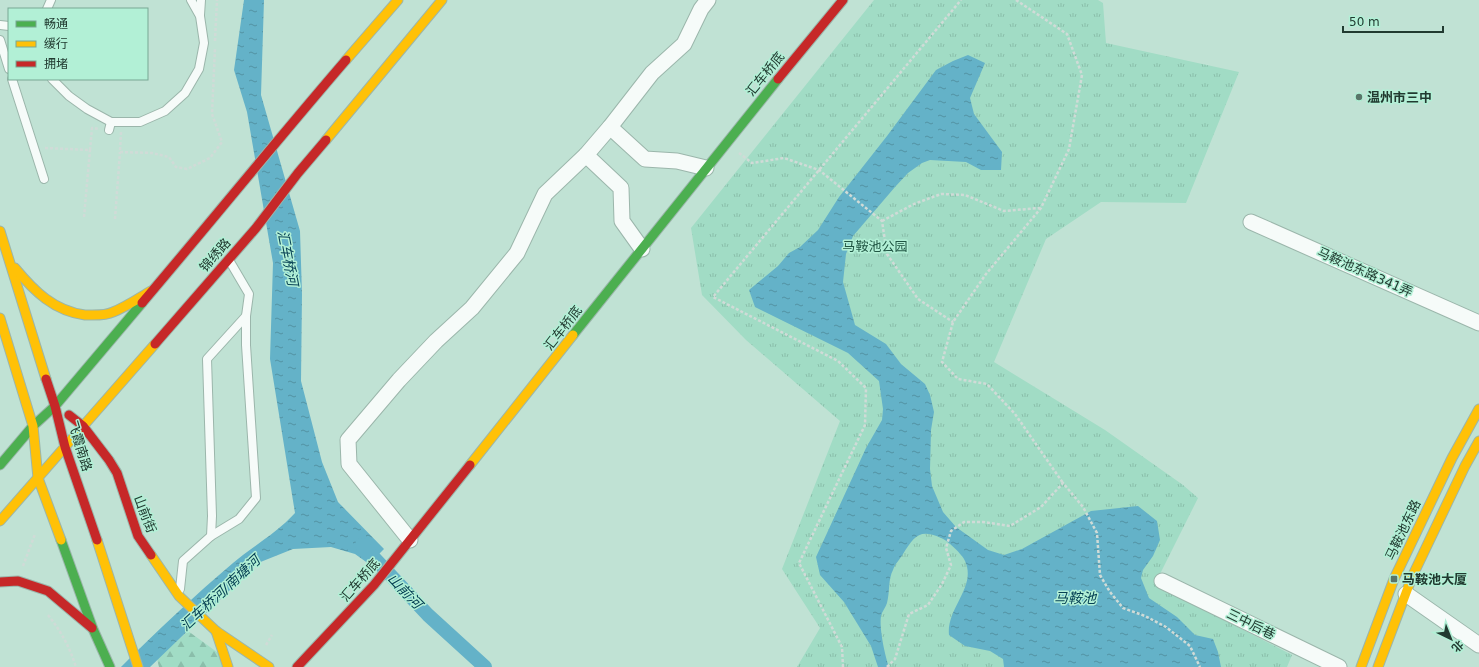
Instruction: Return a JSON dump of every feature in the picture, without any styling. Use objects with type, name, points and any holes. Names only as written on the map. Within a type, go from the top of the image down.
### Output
[{"type":"main road","name":"锦绣路","points":[[0,465],[33,426],[55,406],[250,175],[282,134],[398,0]]},
{"type":"main road","name":"锦绣路","points":[[0,521],[256,228],[298,173],[442,0]]},
{"type":"main road","name":"汇车桥底","points":[[297,667],[374,585],[407,545],[726,142],[843,0]]},
{"type":"main road","name":"飞霞南路","points":[[0,232],[55,406],[65,446],[138,667]]},
{"type":"main road","points":[[10,262],[28,285],[42,298],[56,307],[77,314],[97,315],[113,313],[152,290]]},
{"type":"main road","points":[[0,318],[33,426],[38,478],[93,629],[109,666]]},
{"type":"main road","name":"山前街","points":[[55,406],[83,426],[109,460],[117,473],[138,536],[179,596],[214,629],[269,667]]},
{"type":"main road","name":"马鞍池东路","points":[[1361,667],[1394,579],[1452,458],[1479,409]]},
{"type":"main road","points":[[1378,667],[1412,577],[1465,466],[1479,441]]},
{"type":"main road","points":[[0,582],[18,582],[48,591],[93,629]]},
{"type":"main road","name":"山前街","points":[[214,629],[228,667]]},
{"type":"street","points":[[407,545],[349,464],[348,440],[431,347],[472,308],[517,253],[545,194],[586,155],[610,127],[652,72],[684,44],[701,9],[708,0]]},
{"type":"street","points":[[610,127],[645,159],[677,161],[706,168]]},
{"type":"street","points":[[586,155],[621,188],[622,221],[642,249]]},
{"type":"street","name":"马鞍池东路341弄","points":[[1251,222],[1479,323]]},
{"type":"street","name":"三中后巷","points":[[1162,581],[1339,667]]},
{"type":"street","points":[[1406,594],[1479,645]]},
{"type":"lane","points":[[191,0],[200,16]]},
{"type":"lane","points":[[53,80],[69,96],[87,109],[111,122],[140,122],[165,111],[186,93],[199,69],[204,43],[200,16],[201,0]]},
{"type":"lane","points":[[0,40],[8,66]]},
{"type":"lane","points":[[12,80],[44,179]]},
{"type":"lane","points":[[109,130],[111,122]]},
{"type":"lane","points":[[179,596],[183,561],[211,536],[239,519],[256,498],[246,344],[246,316],[249,294],[228,260]]},
{"type":"lane","points":[[211,536],[212,516],[207,359],[246,316]]},
{"type":"path","points":[[843,667],[842,647],[799,563],[865,425],[866,388],[838,361],[713,297],[961,0]]},
{"type":"path","points":[[1016,0],[1067,34],[1082,75],[1069,149],[1041,208],[986,274],[953,322],[942,362],[958,379],[987,384],[1015,414],[1063,483],[1084,507],[1097,533],[1100,576],[1110,592],[1123,608],[1145,616],[1166,627],[1190,646],[1200,667]]},
{"type":"path","points":[[726,142],[752,163],[784,158],[819,170],[882,221],[887,254],[918,299],[953,322]]},
{"type":"path","points":[[84,217],[90,150]]},
{"type":"path","points":[[115,219],[120,152]]},
{"type":"path","points":[[882,221],[914,204],[941,194],[965,195],[1004,211],[1041,208]]},
{"type":"path","points":[[887,667],[895,659],[909,614],[928,605],[942,584],[951,565],[946,548],[951,531],[964,522],[983,522],[1010,526],[1041,507],[1063,483]]},
{"type":"path","points":[[48,615],[57,626],[71,652],[76,667]]},
{"type":"green space","name":"马鞍池公园","points":[[874,0],[1098,0],[1103,3],[1106,43],[1239,72],[1186,203],[1101,202],[1046,239],[994,362],[1105,430],[1183,485],[1198,498],[1155,584],[1292,655],[1287,667],[797,667],[820,628],[782,569],[840,421],[746,340],[702,295],[691,228]]},
{"type":"green space","points":[[188,631],[221,655],[225,667],[159,667],[157,659]]},
{"type":"water","points":[[244,0],[264,0],[261,95],[300,231],[302,294],[301,381],[322,462],[338,502],[384,549],[369,564],[355,554],[331,547],[293,549],[258,563],[150,667],[121,667],[204,588],[241,557],[281,527],[295,513],[270,359],[273,263],[247,112],[234,70]]},
{"type":"water","name":"马鞍池","points":[[968,55],[985,63],[970,98],[974,114],[1002,152],[1001,170],[981,170],[966,162],[930,160],[922,163],[908,173],[853,236],[846,254],[843,282],[855,325],[886,344],[901,364],[925,384],[930,395],[934,412],[931,430],[930,469],[932,486],[943,512],[956,527],[988,550],[1004,555],[1022,549],[1091,511],[1138,506],[1157,521],[1160,540],[1153,556],[1143,570],[1141,578],[1149,598],[1177,617],[1195,635],[1213,639],[1218,652],[1221,667],[1004,667],[1003,659],[990,651],[965,646],[949,635],[949,625],[964,589],[968,571],[964,558],[944,539],[934,535],[922,534],[910,543],[891,574],[887,603],[882,614],[881,621],[883,642],[889,667],[878,667],[871,646],[844,602],[820,575],[816,557],[866,448],[882,420],[883,409],[879,381],[848,353],[755,307],[749,290],[778,266],[789,253],[800,247],[818,230],[839,197],[936,70]]},
{"type":"waterway","name":"山前河","points":[[362,545],[428,615],[485,667]]},
{"type":"traffic: fast","points":[[573,335],[778,79]]},
{"type":"traffic: fast","points":[[0,465],[33,426],[55,406],[142,303]]},
{"type":"traffic: fast","points":[[61,540],[93,629],[110,667]]},
{"type":"traffic: slow","points":[[346,60],[398,0]]},
{"type":"traffic: slow","points":[[326,140],[442,0]]},
{"type":"traffic: slow","points":[[0,231],[46,379]]},
{"type":"traffic: slow","points":[[15,268],[37,292],[46,299],[64,309],[85,315],[110,313],[128,305],[151,291]]},
{"type":"traffic: slow","points":[[0,318],[33,426],[38,478],[61,540]]},
{"type":"traffic: slow","points":[[470,465],[573,335]]},
{"type":"traffic: slow","points":[[0,521],[155,344]]},
{"type":"traffic: slow","points":[[1361,667],[1394,579],[1452,458],[1479,409]]},
{"type":"traffic: slow","points":[[1378,667],[1412,577],[1465,466],[1479,441]]},
{"type":"traffic: slow","points":[[97,540],[138,667]]},
{"type":"traffic: slow","points":[[151,555],[179,596],[216,631],[269,667]]},
{"type":"traffic: slow","points":[[216,631],[228,667]]},
{"type":"traffic: jam","points":[[778,79],[843,0]]},
{"type":"traffic: jam","points":[[142,303],[346,60]]},
{"type":"traffic: jam","points":[[155,344],[256,228],[298,173],[326,140]]},
{"type":"traffic: jam","points":[[46,379],[55,406],[65,447],[97,540]]},
{"type":"traffic: jam","points":[[69,415],[83,426],[117,473],[138,536],[151,555]]},
{"type":"traffic: jam","points":[[297,667],[374,585],[470,465]]},
{"type":"traffic: jam","points":[[0,582],[18,581],[48,591],[92,628]]},
{"type":"place","name":"温州市三中","points":[[1359,97]]},
{"type":"place","name":"马鞍池大厦","points":[[1394,579]]},
{"type":"water label","name":"汇车桥河","points":[[288,258]]},
{"type":"water label","name":"汇车桥河/南塘河","points":[[220,593]]}]
